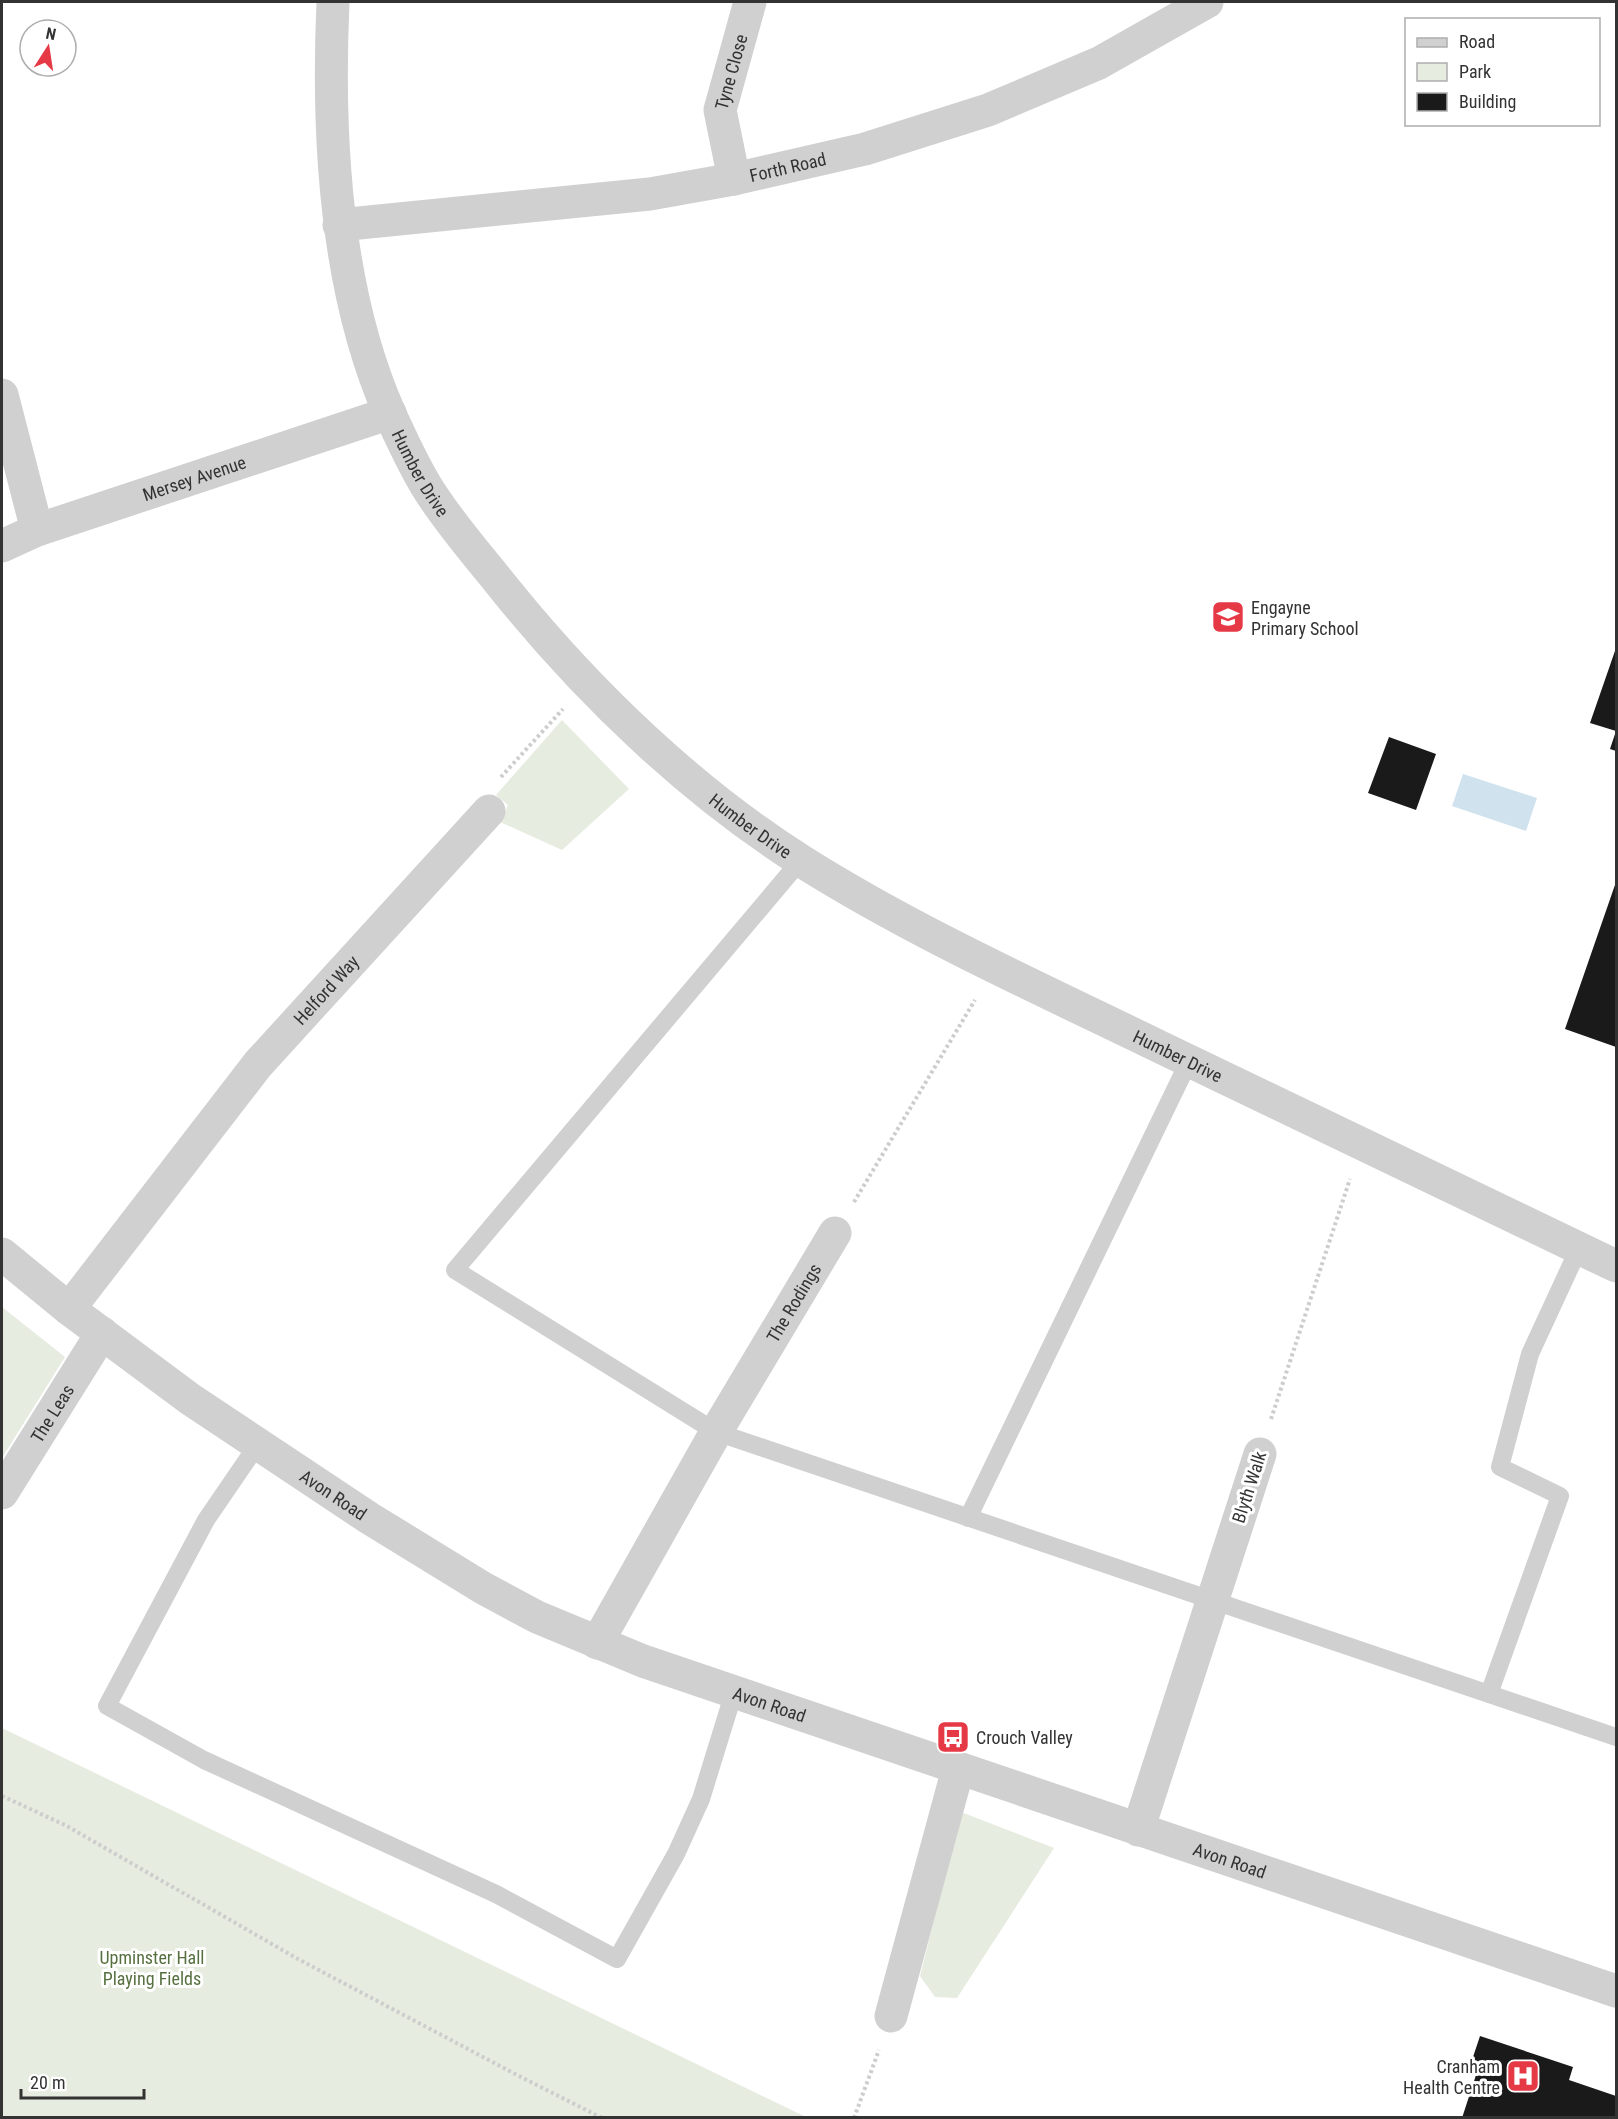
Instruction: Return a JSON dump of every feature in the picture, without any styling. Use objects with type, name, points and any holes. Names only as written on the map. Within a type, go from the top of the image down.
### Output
[{"type":"street","name":"Humber Drive","points":[[333,2],[330,69],[339,225],[351,289],[367,352],[390,413],[429,490],[461,535],[535,626],[586,683],[729,811],[801,860],[873,903],[1189,1061],[1617,1266]]},
{"type":"street","name":"Tyne Close","points":[[734,179],[720,110],[750,2]]},
{"type":"street","name":"Forth Road","points":[[339,225],[650,194],[734,179],[865,149],[988,110],[1099,63],[1207,2]]},
{"type":"street","points":[[2,395],[37,530]]},
{"type":"street","name":"Mersey Avenue","points":[[2,546],[37,530],[390,413]]},
{"type":"street","name":"Helford Way","points":[[69,1309],[258,1064],[489,811]]},
{"type":"street","name":"The Rodings","points":[[597,1643],[716,1432],[835,1233]]},
{"type":"street","name":"Avon Road","points":[[2,1254],[69,1309],[190,1399],[369,1518],[483,1588],[537,1617],[597,1643],[734,1692],[1617,1991]]},
{"type":"street","name":"The Leas","points":[[2,1493],[102,1333]]},
{"type":"street","name":"Blyth Walk","points":[[1138,1830],[1260,1454]]},
{"type":"street","points":[[891,2016],[958,1769]]},
{"type":"lane","points":[[801,860],[455,1270],[716,1432],[1617,1737]]},
{"type":"lane","points":[[969,1518],[1189,1061]]},
{"type":"lane","points":[[1489,1694],[1560,1496],[1500,1467],[1530,1354],[1579,1248]]},
{"type":"lane","points":[[258,1444],[206,1520],[107,1706],[204,1760],[496,1894],[617,1959],[676,1854],[701,1799],[734,1692]]},
{"type":"path","points":[[489,811],[487,792],[586,683]]},
{"type":"path","points":[[835,1233],[996,966]]},
{"type":"path","name":"Blyth Walk","points":[[1260,1454],[1361,1144]]},
{"type":"path","points":[[2,1796],[65,1825],[298,1959],[602,2118]]},
{"type":"path","points":[[854,2118],[891,2016]]},
{"type":"green space","points":[[562,720],[629,789],[562,850],[500,822],[508,805],[496,795]]},
{"type":"green space","points":[[2,1307],[65,1357],[2,1458]]},
{"type":"green space","name":"Upminster Hall Playing Fields","points":[[2,1728],[806,2117],[2,2117]]},
{"type":"green space","points":[[961,1812],[1054,1848],[957,1998],[935,1997],[920,1976]]},
{"type":"water","points":[[1463,774],[1537,798],[1526,831],[1452,806]]},
{"type":"building","points":[[1616,648],[1616,731],[1590,723]]},
{"type":"building","points":[[1616,731],[1616,751],[1610,749]]},
{"type":"building","points":[[1389,737],[1436,754],[1416,810],[1368,793]]},
{"type":"building","points":[[1616,882],[1616,1047],[1565,1029]]},
{"type":"building","name":"Cranham Health Centre","points":[[1480,2036],[1573,2067],[1569,2080],[1616,2096],[1616,2118],[1462,2118],[1477,2072],[1469,2069]]},
{"type":"place","name":"Engayne Primary School","points":[[1228,617]]},
{"type":"place","name":"Crouch Valley","points":[[953,1737]]},
{"type":"place","name":"Cranham Health Centre","points":[[1523,2076]]}]
